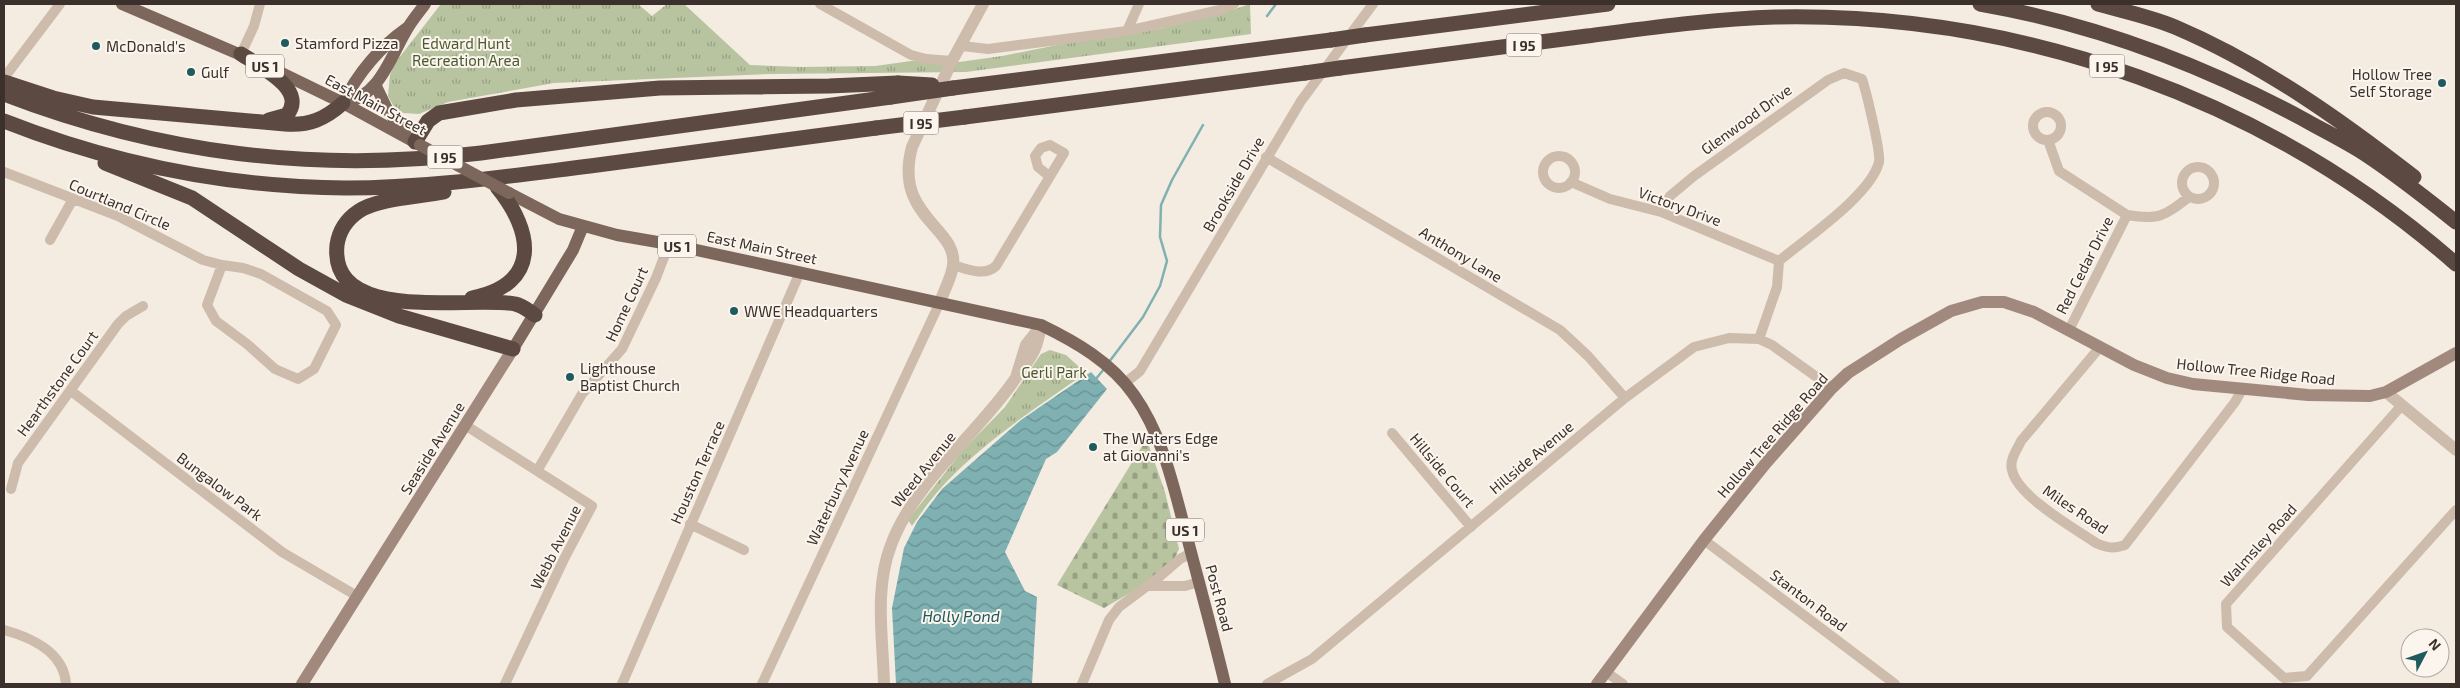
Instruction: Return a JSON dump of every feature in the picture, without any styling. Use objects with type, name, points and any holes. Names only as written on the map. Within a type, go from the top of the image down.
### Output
[{"type":"highway","name":"I 95","points":[[4,94],[95,126],[173,144],[254,156],[352,162],[416,160],[472,154],[960,87],[1608,4]]},
{"type":"highway","name":"I 95","points":[[1980,4],[2094,31],[2157,52],[2219,77],[2338,138],[2392,173],[2456,221]]},
{"type":"highway","points":[[2098,4],[2173,26],[2217,46],[2267,74],[2358,133],[2426,186],[2441,200],[2456,221]]},
{"type":"highway","name":"I 95","points":[[4,121],[54,140],[117,158],[182,172],[248,182],[314,187],[381,187],[447,184],[1668,26],[1741,19],[1840,18],[1905,22],[1970,31],[2097,62],[2158,84],[2219,110],[2277,139],[2334,172],[2394,214],[2456,264]]},
{"type":"highway","points":[[216,118],[270,120],[283,118],[290,110],[292,99],[288,89],[241,54]]},
{"type":"highway","points":[[6,77],[53,98],[92,107],[216,118],[303,124],[320,119],[343,103]]},
{"type":"highway","points":[[415,142],[428,121],[439,113],[490,103],[660,88],[829,86],[898,83],[960,87]]},
{"type":"highway","points":[[54,140],[192,198],[300,269],[346,295],[399,316],[513,349]]},
{"type":"highway","points":[[535,315],[514,304],[406,302],[379,296],[351,282],[340,265],[337,255],[338,238],[346,222],[361,210],[378,204],[628,161]]},
{"type":"highway","points":[[436,303],[466,299],[494,292],[512,279],[520,266],[525,252],[523,230],[503,190]]},
{"type":"main road","name":"East Main Street","points":[[122,4],[241,54],[343,103],[559,219],[617,235],[669,244],[940,302],[1041,326],[1065,337],[1100,358],[1122,381]]},
{"type":"main road","points":[[343,103],[357,99],[376,84],[397,51],[408,27],[426,4]]},
{"type":"main road","points":[[343,103],[358,79],[386,43],[408,27]]},
{"type":"main road","points":[[386,43],[397,51]]},
{"type":"main road","points":[[376,84],[387,109],[415,142]]},
{"type":"main road","name":"Seaside Avenue","points":[[302,684],[535,315],[573,250],[583,226]]},
{"type":"main road","name":"Hollow Tree Ridge Road","points":[[1598,684],[1704,540],[1766,463],[1832,388],[1848,374],[1901,339],[1951,311],[1982,302],[2004,302],[2034,312],[2100,347],[2167,378],[2193,384],[2308,395],[2370,396],[2386,392],[2456,353]]},
{"type":"main road","name":"Post Road","points":[[1122,381],[1146,413],[1162,448],[1225,684]]},
{"type":"street","points":[[6,77],[60,4]]},
{"type":"street","points":[[241,54],[254,26],[260,4]]},
{"type":"street","points":[[820,4],[911,55],[926,60],[952,61]]},
{"type":"street","points":[[940,302],[953,265],[952,254],[947,244],[913,199],[907,176],[912,146],[952,61],[962,46],[983,4]]},
{"type":"street","points":[[1127,31],[1139,4]]},
{"type":"street","points":[[962,46],[988,49],[1127,31],[1220,10],[1234,4]]},
{"type":"street","name":"Brookside Drive","points":[[1122,381],[1140,371],[1301,101],[1373,4]]},
{"type":"street","name":"Glenwood Drive","points":[[1662,212],[1670,196],[1694,176],[1828,80],[1844,73],[1862,79],[1869,100],[1879,161],[1870,182],[1856,198],[1778,261]]},
{"type":"street","name":"Red Cedar Drive","points":[[2048,140],[2059,171],[2127,214],[2152,218],[2171,210],[2189,197]]},
{"type":"street","name":"Anthony Lane","points":[[1266,157],[1560,330],[1588,356],[1625,398]]},
{"type":"street","name":"Courtland Circle","points":[[4,172],[118,216],[203,260],[253,270],[327,311],[336,325],[314,369],[298,379],[283,374],[216,321],[207,305],[222,265]]},
{"type":"street","points":[[953,265],[980,272],[994,268],[1049,176]]},
{"type":"street","name":"Victory Drive","points":[[1571,182],[1610,199],[1662,212],[1778,261]]},
{"type":"street","points":[[50,240],[73,199]]},
{"type":"street","name":"Red Cedar Drive","points":[[2069,330],[2127,214]]},
{"type":"street","name":"Home Court","points":[[536,471],[582,394],[594,379],[618,356],[656,278],[669,244]]},
{"type":"street","points":[[1758,339],[1777,287],[1778,261]]},
{"type":"street","name":"Houston Terrace","points":[[622,684],[800,272]]},
{"type":"street","name":"Waterbury Avenue","points":[[762,684],[940,302]]},
{"type":"street","name":"Hearthstone Court","points":[[11,488],[18,463],[118,324],[126,316],[143,306]]},
{"type":"street","name":"Weed Avenue","points":[[884,684],[882,593],[884,568],[896,532],[916,498],[988,415],[1016,376],[1030,361],[1038,341],[1041,326]]},
{"type":"street","name":"Hillside Avenue","points":[[1266,684],[1312,659],[1625,398],[1694,347],[1729,338],[1758,339],[1772,345],[1832,388]]},
{"type":"street","name":"Miles Road","points":[[2100,347],[2021,441],[2012,458],[2011,469],[2016,481],[2028,494],[2096,543],[2106,547],[2115,548],[2125,545],[2235,402],[2243,388]]},
{"type":"street","name":"Bungalow Park","points":[[71,391],[282,552],[358,596]]},
{"type":"street","points":[[2386,392],[2456,450]]},
{"type":"street","name":"Walmsley Road","points":[[2402,406],[2226,604],[2227,627],[2284,678],[2307,676],[2456,510]]},
{"type":"street","name":"Webb Avenue","points":[[465,425],[592,506],[563,561],[505,684]]},
{"type":"street","name":"Hillside Court","points":[[1392,433],[1471,527]]},
{"type":"street","points":[[690,524],[744,550]]},
{"type":"street","name":"Stanton Road","points":[[1704,540],[1895,684]]},
{"type":"street","points":[[1082,684],[1109,620],[1119,607],[1149,586],[1180,559],[1191,553]]},
{"type":"street","points":[[1149,586],[1186,586],[1199,582]]},
{"type":"street","points":[[4,630],[31,638],[49,652],[62,671],[66,684]]},
{"type":"street","points":[[1606,672],[1623,684]]},
{"type":"green space","name":"Edward Hunt Recreation Area","points":[[441,4],[638,4],[652,16],[667,4],[684,4],[750,65],[801,67],[875,66],[911,61],[959,62],[1002,56],[1117,33],[1159,29],[1250,4],[1251,34],[966,72],[769,74],[554,83],[448,102],[419,114],[403,113],[394,107],[388,96],[390,75],[395,63]]},
{"type":"green space","name":"Gerli Park","points":[[1050,350],[1066,355],[1086,373],[991,441],[956,472],[936,493],[912,526],[908,520],[962,451],[1005,407],[1041,354]]},
{"type":"green space","points":[[1142,446],[1149,446],[1165,492],[1179,549],[1175,558],[1151,581],[1104,608],[1057,585]]},
{"type":"water","name":"Holly Pond","points":[[1091,372],[1107,389],[1057,452],[1046,459],[1005,552],[1025,591],[1037,597],[1032,684],[896,684],[892,608],[904,548],[917,522],[942,489],[1021,420]]},
{"type":"waterway","points":[[1267,16],[1276,4]]},
{"type":"waterway","points":[[1109,362],[1143,317],[1160,286],[1167,261],[1160,237],[1161,205],[1172,180],[1203,125]]},
{"type":"waterway","points":[[1095,380],[1104,369]]},
{"type":"place","name":"Stamford Pizza","points":[[285,43]]},
{"type":"place","name":"McDonald's","points":[[96,46]]},
{"type":"place","name":"Gulf","points":[[191,72]]},
{"type":"place","name":"Hollow Tree Self Storage","points":[[2442,83]]},
{"type":"place","name":"WWE Headquarters","points":[[734,311]]},
{"type":"place","name":"Lighthouse Baptist Church","points":[[570,377]]},
{"type":"place","name":"The Waters Edge at Giovanni's","points":[[1093,447]]}]
